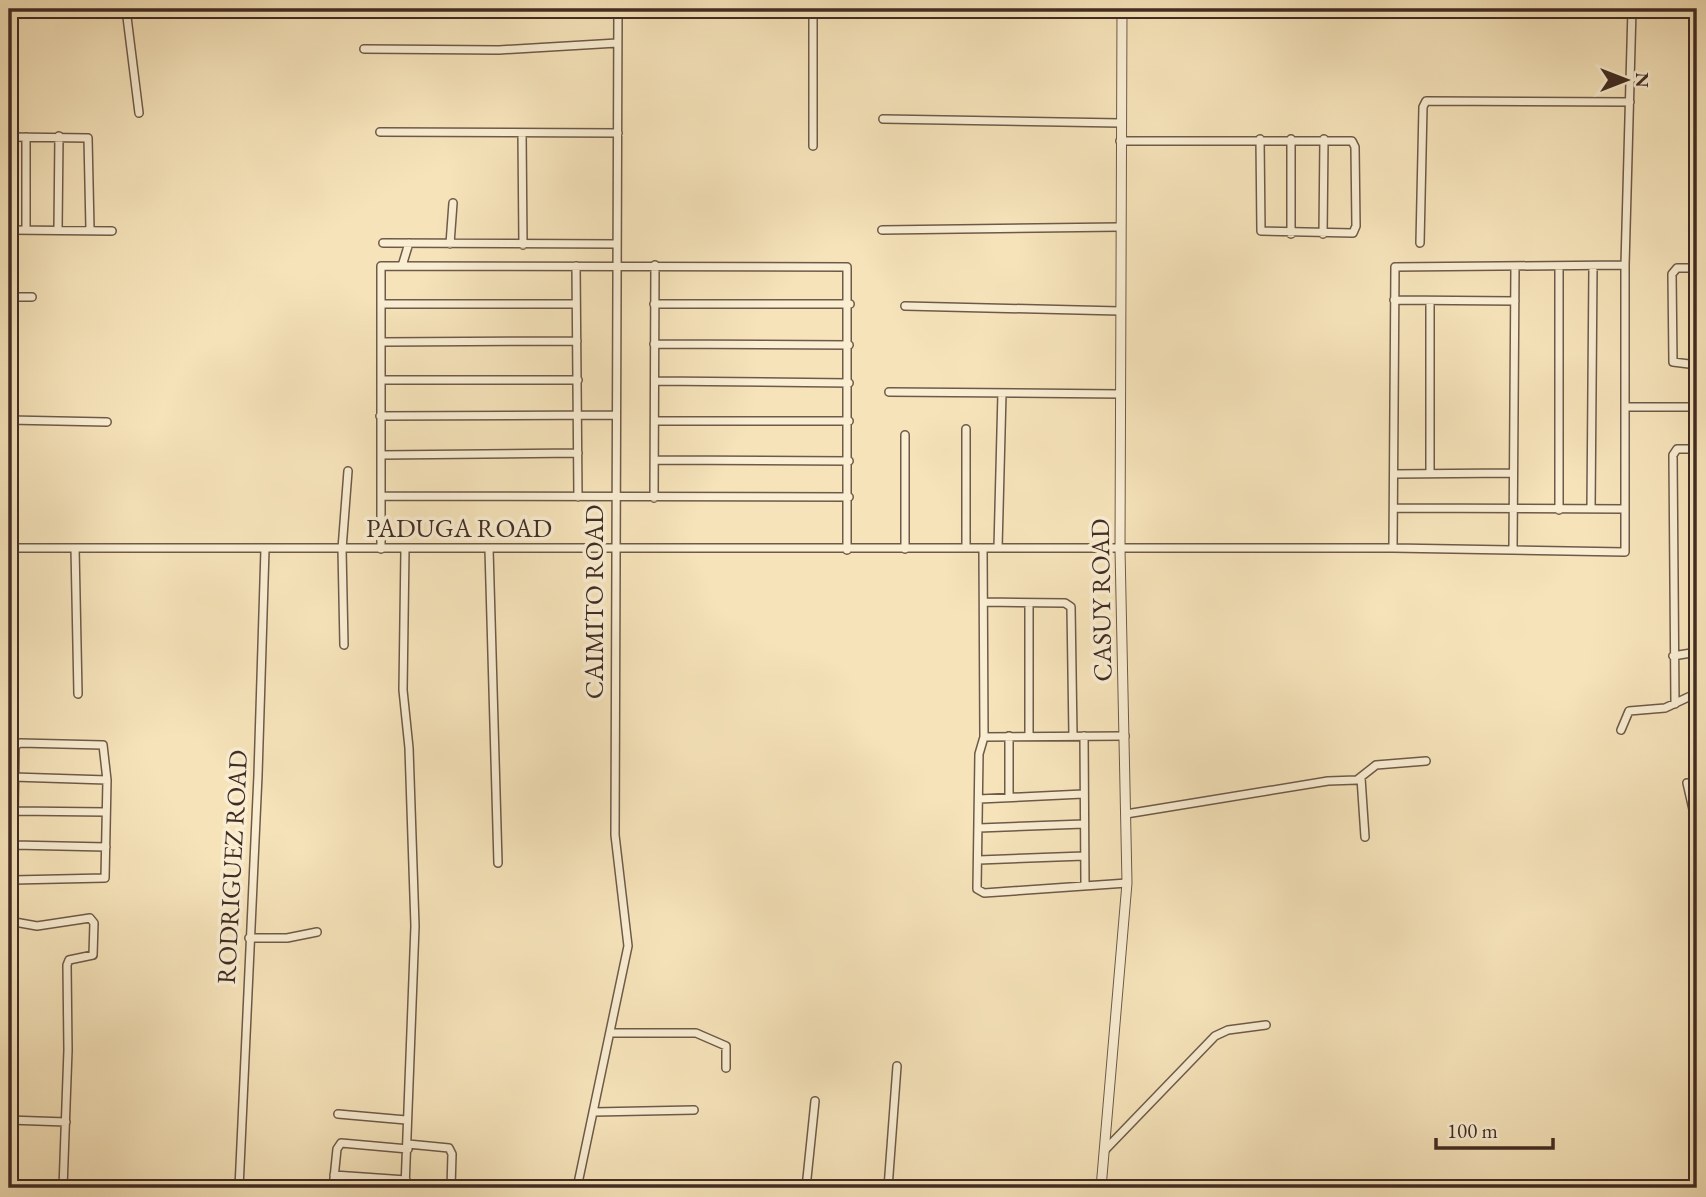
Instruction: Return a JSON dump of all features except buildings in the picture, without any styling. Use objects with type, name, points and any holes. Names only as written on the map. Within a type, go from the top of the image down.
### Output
[{"type":"street","points":[[127,9],[139,113]]},
{"type":"street","name":"CAIMITO ROAD","points":[[577,1188],[628,946],[615,842],[618,9]]},
{"type":"street","points":[[813,9],[813,146]]},
{"type":"street","name":"CASUY ROAD","points":[[1101,1188],[1127,883],[1120,549],[1122,9]]},
{"type":"street","points":[[1394,508],[1625,509],[1625,265],[1632,9]]},
{"type":"street","points":[[364,49],[499,50],[617,43]]},
{"type":"street","points":[[1420,243],[1423,107],[1426,101],[1630,102]]},
{"type":"street","points":[[883,118],[1120,122]]},
{"type":"street","points":[[380,132],[618,133]]},
{"type":"street","points":[[522,133],[523,245]]},
{"type":"street","points":[[58,229],[59,136]]},
{"type":"street","points":[[9,137],[85,136],[89,140],[90,229]]},
{"type":"street","points":[[26,137],[26,230]]},
{"type":"street","points":[[1120,141],[1260,139],[1324,139],[1354,144],[1356,226],[1349,234],[1265,232],[1260,229],[1260,139]]},
{"type":"street","points":[[1291,139],[1291,233]]},
{"type":"street","points":[[1323,234],[1324,139]]},
{"type":"street","points":[[450,244],[453,204]]},
{"type":"street","points":[[881,229],[1120,227]]},
{"type":"street","points":[[9,230],[112,231]]},
{"type":"street","points":[[383,243],[617,244]]},
{"type":"street","points":[[402,266],[409,243]]},
{"type":"street","points":[[654,498],[655,265]]},
{"type":"street","points":[[381,549],[382,266],[655,265],[845,266],[849,271],[848,550]]},
{"type":"street","points":[[1393,548],[1396,265],[1625,265]]},
{"type":"street","points":[[1513,549],[1515,265]]},
{"type":"street","points":[[576,266],[578,497]]},
{"type":"street","points":[[1559,266],[1559,510]]},
{"type":"street","points":[[1591,509],[1593,266]]},
{"type":"street","points":[[1697,268],[1677,268],[1672,274],[1674,362],[1697,365]]},
{"type":"street","points":[[9,297],[32,297]]},
{"type":"street","points":[[1394,300],[1515,301]]},
{"type":"street","points":[[1430,301],[1430,473]]},
{"type":"street","points":[[383,304],[576,304]]},
{"type":"street","points":[[654,304],[850,304]]},
{"type":"street","points":[[905,306],[1120,311]]},
{"type":"street","points":[[382,342],[577,341]]},
{"type":"street","points":[[654,344],[849,345]]},
{"type":"street","points":[[382,380],[578,380]]},
{"type":"street","points":[[655,381],[849,383]]},
{"type":"street","points":[[889,393],[1121,394]]},
{"type":"street","points":[[998,548],[1002,393]]},
{"type":"street","points":[[1625,407],[1697,407]]},
{"type":"street","points":[[380,416],[616,415]]},
{"type":"street","points":[[9,420],[107,422]]},
{"type":"street","points":[[655,421],[849,421]]},
{"type":"street","points":[[966,548],[967,429]]},
{"type":"street","points":[[905,435],[905,549]]},
{"type":"street","points":[[1675,704],[1673,455],[1678,449],[1697,449]]},
{"type":"street","points":[[381,455],[578,453]]},
{"type":"street","points":[[655,460],[849,461]]},
{"type":"street","points":[[344,645],[342,549],[348,471]]},
{"type":"street","points":[[1394,474],[1513,473]]},
{"type":"street","points":[[382,496],[849,497]]},
{"type":"street","name":"PADUGA ROAD","points":[[9,548],[1393,548],[1625,552],[1625,509]]},
{"type":"street","points":[[75,548],[78,694]]},
{"type":"street","points":[[983,548],[984,737],[979,749],[977,889],[981,892],[1127,883]]},
{"type":"street","name":"RODRIGUEZ ROAD","points":[[239,1186],[265,549]]},
{"type":"street","points":[[334,1175],[405,1184],[415,926],[409,748],[404,690],[405,549]]},
{"type":"street","points":[[489,549],[498,863]]},
{"type":"street","points":[[985,602],[1065,603],[1071,607],[1073,736]]},
{"type":"street","points":[[1029,603],[1029,736]]},
{"type":"street","points":[[1673,656],[1697,652]]},
{"type":"street","points":[[1621,730],[1629,711],[1675,704],[1697,693]]},
{"type":"street","points":[[1009,736],[1009,797]]},
{"type":"street","points":[[1084,736],[1085,884]]},
{"type":"street","points":[[984,737],[1125,736]]},
{"type":"street","points":[[9,892],[13,880],[13,777],[16,744],[100,744],[106,751],[106,877],[13,880]]},
{"type":"street","points":[[1126,814],[1361,778],[1376,765],[1426,761]]},
{"type":"street","points":[[13,777],[107,780]]},
{"type":"street","points":[[1361,778],[1365,837]]},
{"type":"street","points":[[1687,783],[1697,827]]},
{"type":"street","points":[[979,799],[1083,794]]},
{"type":"street","points":[[13,811],[106,812]]},
{"type":"street","points":[[979,828],[1084,824]]},
{"type":"street","points":[[14,845],[106,847]]},
{"type":"street","points":[[979,860],[1084,856]]},
{"type":"street","points":[[9,921],[37,926],[69,919],[92,919],[93,955],[69,960],[67,965],[63,1188]]},
{"type":"street","points":[[249,939],[287,938],[317,932]]},
{"type":"street","points":[[1104,1152],[1215,1036],[1228,1030],[1266,1025]]},
{"type":"street","points":[[611,1033],[701,1034],[726,1046],[726,1068]]},
{"type":"street","points":[[888,1188],[897,1066]]},
{"type":"street","points":[[806,1188],[816,1101]]},
{"type":"street","points":[[594,1112],[694,1110]]},
{"type":"street","points":[[338,1114],[406,1120]]},
{"type":"street","points":[[9,1120],[66,1122]]},
{"type":"street","points":[[333,1188],[337,1149],[341,1143],[449,1148],[452,1154],[451,1188]]},
{"type":"street","points":[[155,1184],[239,1186]]}]
